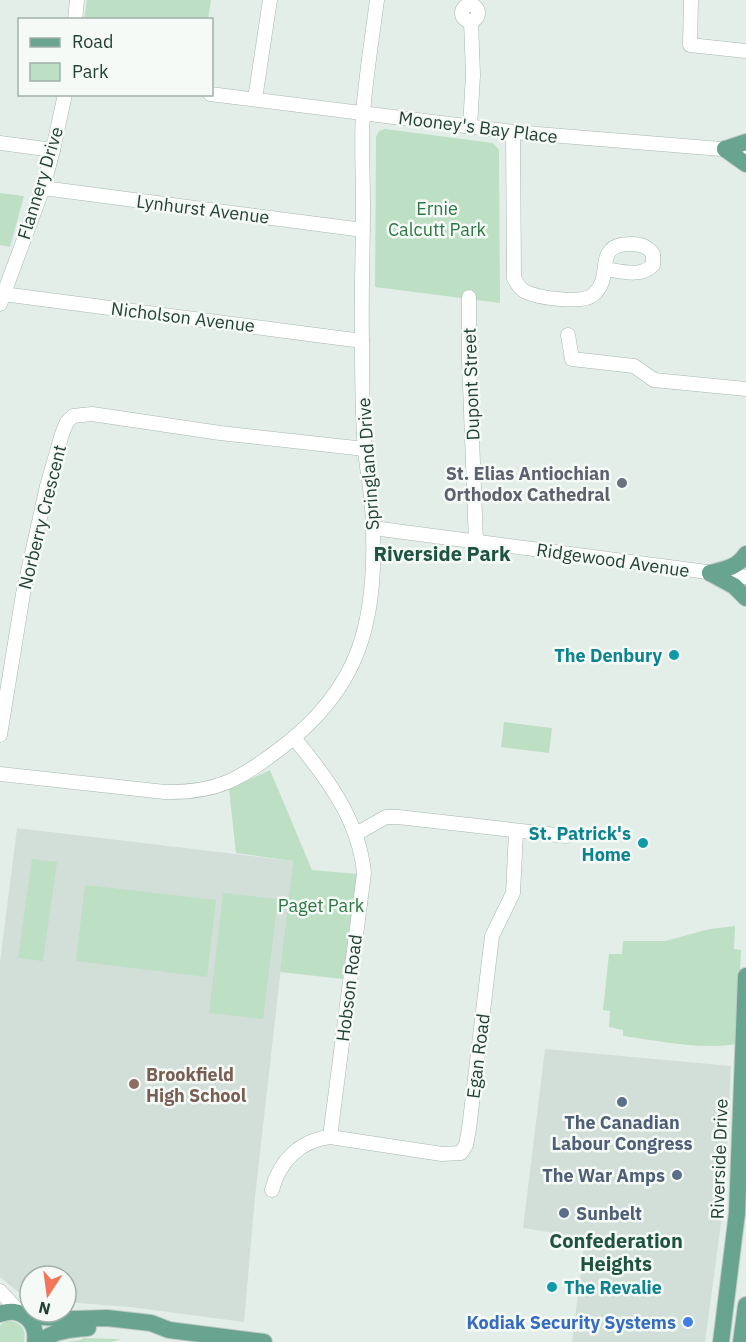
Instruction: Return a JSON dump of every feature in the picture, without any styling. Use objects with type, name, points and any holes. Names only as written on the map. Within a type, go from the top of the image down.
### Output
[{"type":"main road","points":[[725,149],[746,142]]},
{"type":"main road","points":[[725,149],[746,164]]},
{"type":"main road","points":[[710,573],[739,564],[746,554]]},
{"type":"main road","points":[[710,573],[734,586],[746,598]]},
{"type":"main road","name":"Riverside Drive","points":[[722,1342],[736,1214],[746,976]]},
{"type":"main road","points":[[743,1338],[746,1305]]},
{"type":"main road","points":[[0,1314],[9,1311],[18,1313]]},
{"type":"main road","points":[[78,1320],[107,1318],[151,1323],[169,1330],[264,1342]]},
{"type":"main road","points":[[32,1324],[35,1342]]},
{"type":"main road","points":[[40,1342],[44,1338],[63,1331],[81,1329],[113,1328],[150,1333],[169,1330]]},
{"type":"street","points":[[75,18],[77,0]]},
{"type":"street","points":[[255,99],[270,0]]},
{"type":"street","name":"Springland Drive","points":[[0,774],[165,792],[187,792],[229,783],[252,770],[294,738],[341,688],[356,657],[369,612],[374,573],[373,528],[365,449],[362,340],[363,113],[377,0]]},
{"type":"street","points":[[691,0],[690,45],[746,51]]},
{"type":"street","points":[[470,127],[473,75],[471,21]]},
{"type":"street","name":"Mooney's Bay Place","points":[[213,94],[513,132],[746,151]]},
{"type":"street","name":"Flannery Drive","points":[[2,299],[43,188],[65,96]]},
{"type":"street","points":[[513,132],[514,279],[518,286],[536,296],[584,300],[597,290],[605,269]]},
{"type":"street","points":[[0,143],[53,150]]},
{"type":"street","name":"Lynhurst Avenue","points":[[43,188],[363,230]]},
{"type":"street","name":"Dupont Street","points":[[469,297],[476,542]]},
{"type":"street","name":"Nicholson Avenue","points":[[2,299],[362,340]]},
{"type":"street","points":[[568,336],[572,359],[634,366],[654,380],[746,389]]},
{"type":"street","name":"Norberry Crescent","points":[[0,735],[23,594],[47,486],[62,434],[67,422],[74,416],[92,414],[365,449]]},
{"type":"street","name":"Ridgewood Avenue","points":[[373,528],[746,577]]},
{"type":"street","name":"Hobson Road","points":[[294,738],[340,800],[356,834],[363,859],[364,873],[330,1137]]},
{"type":"street","points":[[356,834],[386,818],[398,817],[566,836]]},
{"type":"street","name":"Egan Road","points":[[330,1137],[442,1154],[461,1153],[466,1144],[492,936],[513,893],[516,832]]},
{"type":"street","points":[[272,1190],[284,1163],[299,1148],[316,1138],[330,1137]]},
{"type":"street","points":[[0,1292],[18,1309]]},
{"type":"shaded area","name":"Brookfield High School","points":[[17,828],[293,861],[255,1197],[244,1322],[130,1307],[78,1303],[78,1264],[18,1264],[18,1291],[0,1277],[0,962]]},
{"type":"shaded area","points":[[545,1049],[731,1066],[725,1194],[705,1342],[572,1342],[585,1238],[523,1228]]},
{"type":"green space","points":[[87,0],[211,0],[208,18],[84,18]]},
{"type":"green space","name":"Ernie Calcutt Park","points":[[385,129],[493,143],[499,150],[500,303],[375,287],[376,137],[379,131]]},
{"type":"green space","points":[[0,193],[24,196],[10,247],[0,245]]},
{"type":"green space","points":[[504,722],[552,728],[549,753],[501,747]]},
{"type":"green space","name":"Paget Park","points":[[270,770],[312,870],[358,874],[343,979],[280,972],[293,861],[236,853],[229,789]]},
{"type":"green space","points":[[32,859],[57,862],[43,961],[18,958]]},
{"type":"green space","points":[[85,885],[216,900],[207,977],[76,961]]},
{"type":"green space","points":[[223,893],[278,899],[263,1019],[209,1013]]},
{"type":"green space","points":[[735,926],[734,949],[741,950],[737,1044],[709,1046],[666,1042],[623,1036],[623,1030],[609,1027],[610,1011],[603,1010],[609,954],[622,954],[623,941],[665,941],[710,929]]},
{"type":"green space","points":[[6,1321],[19,1324],[23,1329],[24,1342],[0,1342],[0,1325]]},
{"type":"green space","points":[[84,1338],[121,1339],[112,1342],[65,1342]]},
{"type":"place","name":"St. Elias Antiochian Orthodox Cathedral","points":[[622,483]]},
{"type":"place","name":"The Denbury","points":[[674,655]]},
{"type":"place","name":"St. Patrick's Home","points":[[643,843]]},
{"type":"place","name":"Brookfield High School","points":[[134,1084]]},
{"type":"place","name":"The Canadian Labour Congress","points":[[622,1102]]},
{"type":"place","name":"The War Amps","points":[[677,1175]]},
{"type":"place","name":"Sunbelt","points":[[564,1213]]},
{"type":"place","name":"The Revalie","points":[[552,1287]]},
{"type":"place","name":"Kodiak Security Systems","points":[[688,1322]]},
{"type":"district","name":"Riverside Park","points":[[442,553]]},
{"type":"district","name":"Confederation Heights","points":[[616,1252]]}]
